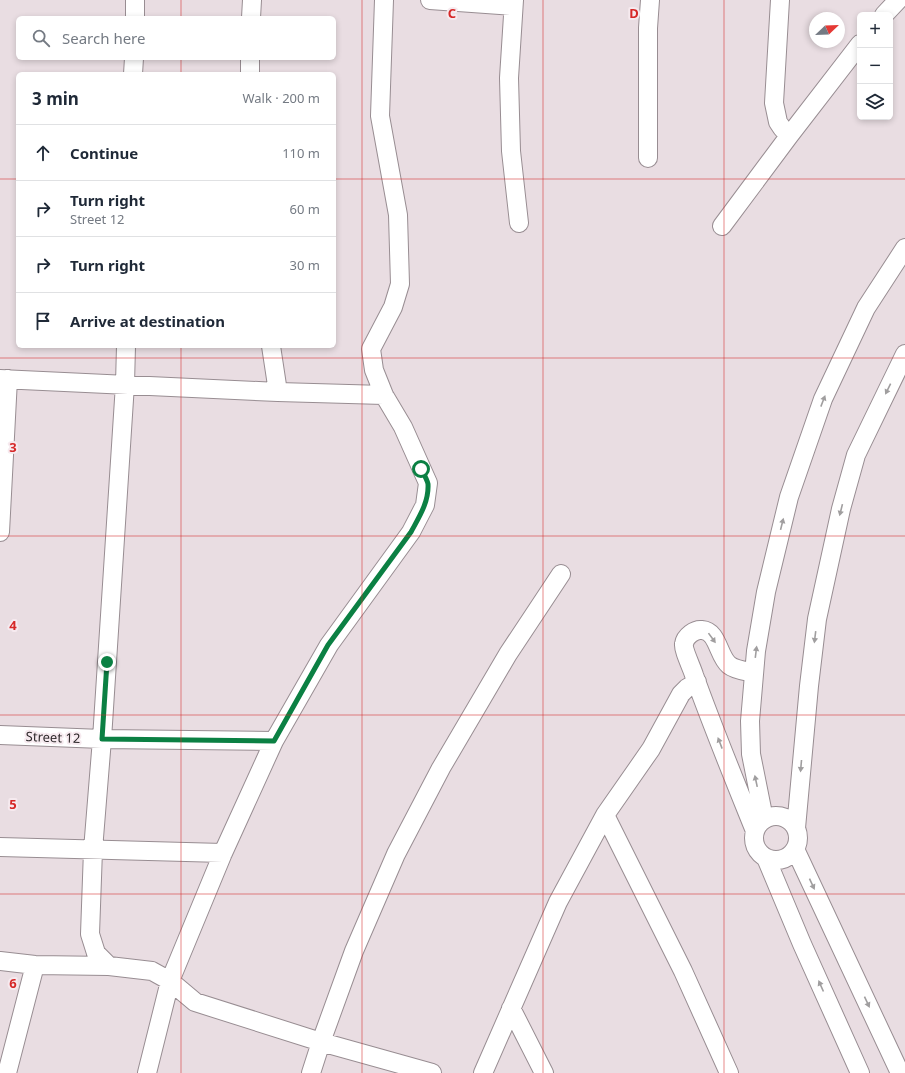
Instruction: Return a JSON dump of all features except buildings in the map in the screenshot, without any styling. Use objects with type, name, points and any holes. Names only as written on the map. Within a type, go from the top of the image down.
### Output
[{"type":"street","points":[[135,16],[136,0]]},
{"type":"street","points":[[251,16],[252,0]]},
{"type":"street","points":[[147,1073],[170,981],[223,853],[274,741],[328,645],[411,532],[425,505],[428,483],[402,427],[384,395],[374,370],[371,350],[393,307],[400,284],[398,215],[380,116],[384,0]]},
{"type":"street","points":[[430,0],[513,3],[509,78],[511,143],[519,223]]},
{"type":"street","points":[[648,158],[648,35],[650,0]]},
{"type":"street","points":[[780,0],[774,103],[778,122],[789,136]]},
{"type":"street","points":[[887,12],[898,0]]},
{"type":"street","points":[[722,226],[857,48]]},
{"type":"street","points":[[133,72],[134,60]]},
{"type":"street","points":[[250,60],[250,72]]},
{"type":"street","points":[[905,248],[866,308],[823,399],[789,497],[766,592],[756,651],[750,721],[750,740],[759,825],[754,839],[760,853],[766,858],[772,860],[786,858],[791,854],[795,849],[798,838],[796,828],[809,686],[817,619],[841,509],[856,455],[905,354]]},
{"type":"street","points":[[109,966],[96,953],[90,934],[93,850],[102,739],[125,384],[126,348]]},
{"type":"street","points":[[271,348],[278,392]]},
{"type":"street","points":[[0,532],[4,379],[278,392],[384,395]]},
{"type":"street","points":[[312,1073],[321,1042],[354,951],[396,854],[441,768],[504,661],[561,574]]},
{"type":"street","points":[[754,673],[734,668],[728,664],[712,636],[706,631],[699,630],[688,636],[684,644],[697,682],[759,825]]},
{"type":"street","points":[[483,1073],[558,902],[605,815],[652,749],[681,694],[697,682]]},
{"type":"street","name":"Street 12","points":[[0,735],[102,739],[274,741]]},
{"type":"street","points":[[605,815],[682,971],[729,1073]]},
{"type":"street","points":[[759,825],[770,816],[778,816],[792,822],[796,828]]},
{"type":"street","points":[[0,847],[223,853]]},
{"type":"street","points":[[795,849],[900,1073]]},
{"type":"street","points":[[766,858],[802,944],[860,1073]]},
{"type":"street","points":[[0,961],[35,965],[109,966],[152,971],[170,981],[195,1002],[321,1042],[432,1073]]},
{"type":"street","points":[[7,1073],[35,965]]},
{"type":"street","points":[[511,1008],[544,1073]]},
{"type":"route","points":[[107,662],[102,739],[274,741],[328,645],[411,532],[425,505],[428,483],[421,469]]}]
